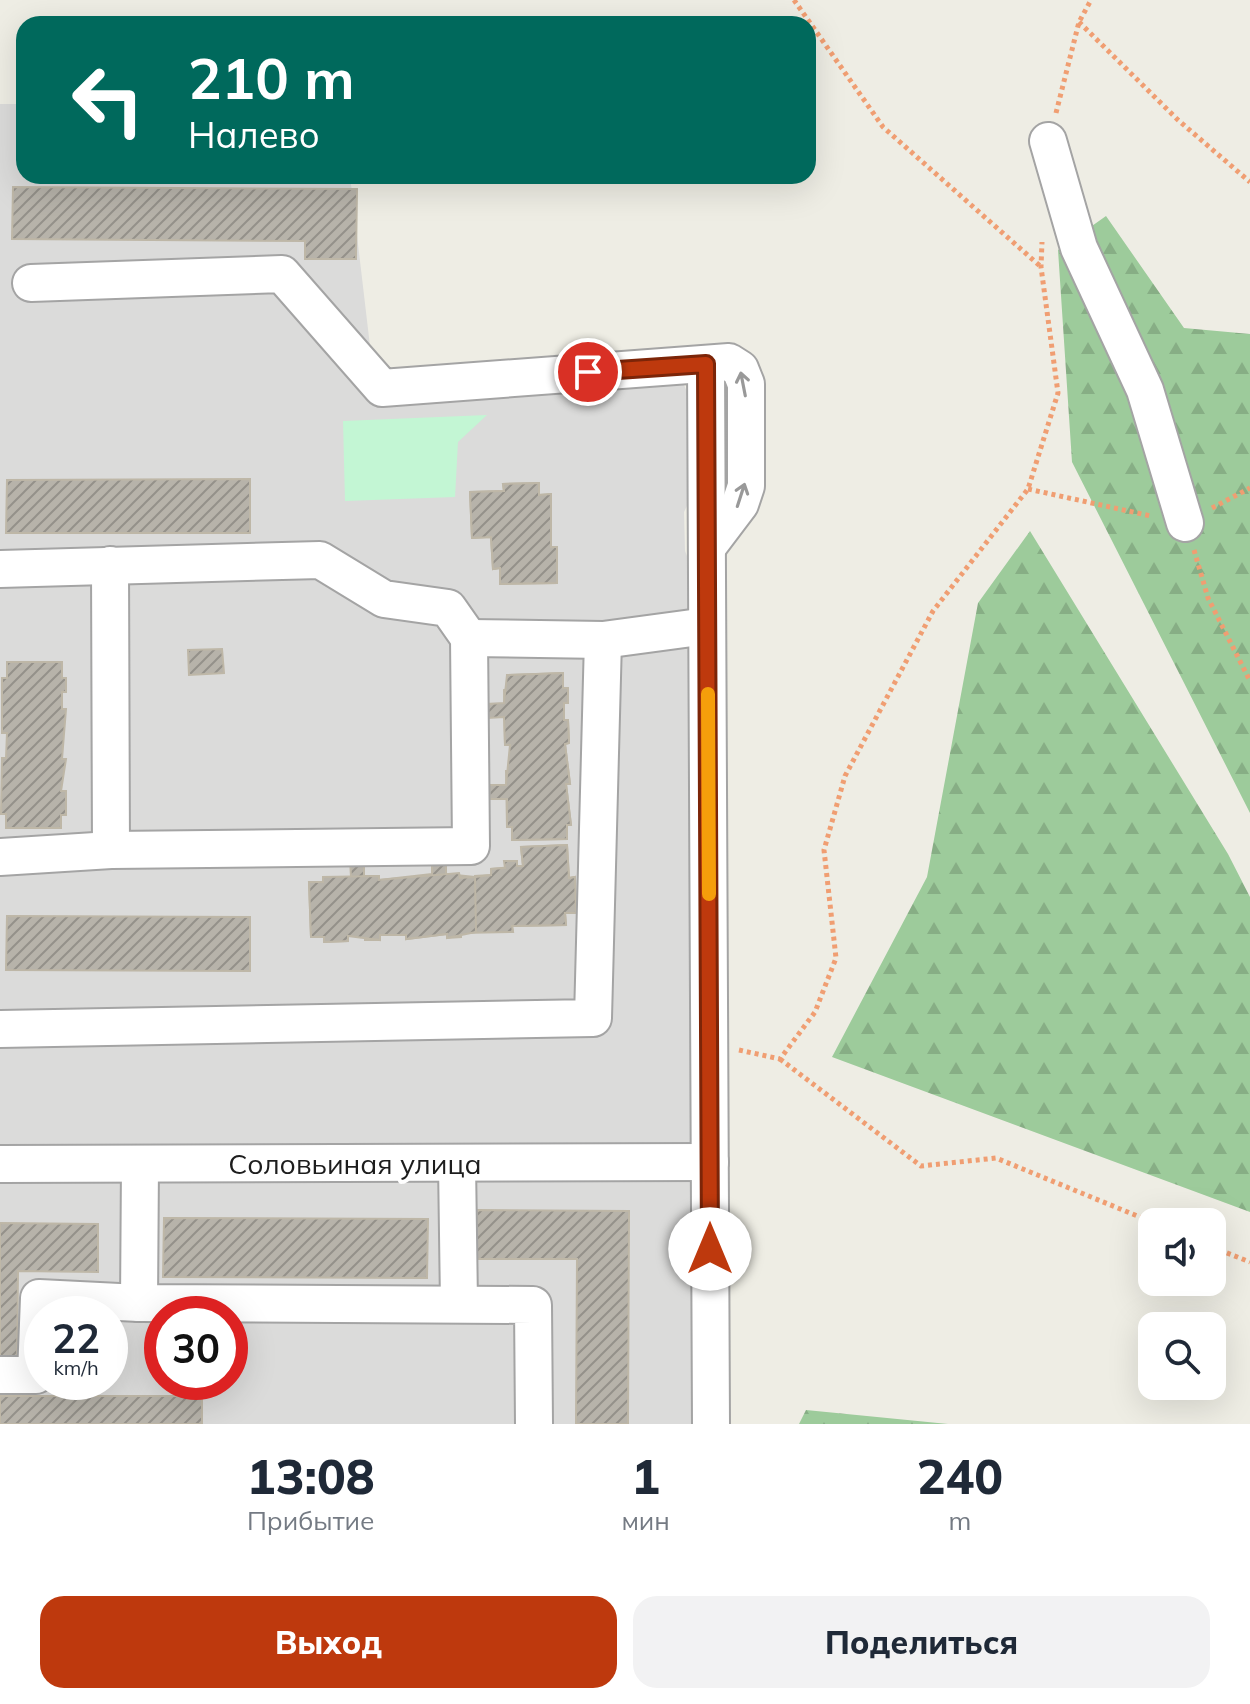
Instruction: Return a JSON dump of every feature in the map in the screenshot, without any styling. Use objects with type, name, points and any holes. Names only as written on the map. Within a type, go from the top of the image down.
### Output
[{"type":"street","points":[[1048,141],[1079,248],[1145,390],[1185,523]]},
{"type":"street","points":[[31,283],[282,274],[382,388],[706,364],[711,1424]]},
{"type":"street","points":[[0,569],[320,560],[384,599],[448,608],[469,638],[471,846],[111,850],[0,857]]},
{"type":"street","points":[[110,565],[111,850]]},
{"type":"street","points":[[469,638],[603,640],[707,626]]},
{"type":"street","points":[[0,1029],[593,1018],[603,640]]},
{"type":"street","name":"Соловьиная улица","points":[[0,1164],[710,1162]]},
{"type":"street","points":[[457,1163],[459,1304]]},
{"type":"street","points":[[139,1303],[140,1164]]},
{"type":"street","points":[[0,1375],[36,1375],[39,1298],[139,1303],[533,1305],[534,1424]]},
{"type":"path","points":[[1048,141],[1079,22],[1091,0]]},
{"type":"path","points":[[1079,22],[1178,120],[1250,182]]},
{"type":"path","points":[[816,31],[883,127],[1041,267]]},
{"type":"path","points":[[780,1059],[815,1012],[836,958],[824,850],[845,776],[933,611],[1028,489],[1058,393],[1041,267],[1042,235]]},
{"type":"path","points":[[1028,489],[1185,523],[1250,488]]},
{"type":"path","points":[[1185,523],[1208,598],[1250,681]]},
{"type":"path","points":[[709,1044],[780,1059],[921,1166],[996,1158],[1138,1216]]},
{"type":"path","points":[[1226,1253],[1250,1262]]},
{"type":"shaded area","points":[[0,104],[16,104],[16,184],[351,184],[374,380],[667,378],[684,385],[693,405],[693,494],[684,512],[685,551],[693,571],[691,1424],[0,1424]]},
{"type":"green space","points":[[1106,216],[1184,328],[1250,334],[1250,813],[1072,462],[1058,250]]},
{"type":"green space","points":[[487,415],[458,442],[455,497],[345,501],[343,421]]},
{"type":"green space","points":[[1030,531],[1228,854],[1250,897],[1250,1212],[832,1057],[927,877],[978,603]]},
{"type":"green space","points":[[806,1410],[948,1424],[799,1424]]},
{"type":"building","points":[[13,187],[357,189],[356,259],[305,259],[305,241],[12,239]]},
{"type":"building","points":[[250,479],[250,533],[6,533],[7,480]]},
{"type":"building","points":[[539,483],[539,495],[551,494],[551,547],[557,547],[557,583],[500,584],[500,568],[493,569],[491,537],[472,538],[470,492],[504,491],[503,484]]},
{"type":"building","points":[[539,483],[539,495],[551,494],[551,547],[557,547],[557,583],[500,584],[500,568],[493,569],[491,537],[472,538],[470,492],[504,491],[503,484]]},
{"type":"building","points":[[222,649],[224,673],[189,675],[188,650]]},
{"type":"building","points":[[7,662],[62,662],[66,692],[62,692],[62,709],[66,709],[62,759],[66,759],[61,791],[66,791],[66,815],[61,815],[61,828],[6,828],[6,814],[1,814],[2,758],[6,758],[7,733],[2,733],[2,678],[7,678]]},
{"type":"building","points":[[563,673],[563,688],[568,688],[564,720],[568,720],[569,743],[565,744],[570,784],[566,784],[571,825],[567,825],[567,839],[512,840],[512,827],[507,827],[506,771],[510,771],[510,745],[505,745],[504,690],[508,689],[507,675]]},
{"type":"building","points":[[563,673],[563,688],[568,688],[564,720],[568,720],[569,743],[565,744],[570,784],[566,784],[571,825],[567,825],[567,839],[512,840],[512,827],[507,827],[507,799],[490,799],[489,785],[506,785],[510,745],[505,745],[504,717],[488,718],[487,704],[504,703],[507,675]]},
{"type":"building","points":[[567,845],[569,878],[575,877],[576,913],[565,913],[566,925],[512,926],[513,932],[476,932],[475,876],[491,875],[491,869],[523,866],[521,847]]},
{"type":"building","points":[[567,845],[569,878],[575,877],[576,913],[565,913],[566,925],[512,926],[513,932],[461,933],[461,937],[447,938],[447,934],[406,939],[406,935],[380,935],[380,940],[348,936],[348,941],[324,942],[324,937],[311,937],[309,882],[323,882],[323,877],[351,877],[350,859],[364,859],[364,876],[379,876],[379,880],[432,874],[432,857],[446,857],[446,874],[475,877],[491,875],[491,869],[505,868],[504,861],[517,861],[517,866],[523,866],[521,847]]},
{"type":"building","points":[[459,873],[460,878],[475,877],[476,932],[447,938],[447,934],[406,939],[406,935],[380,935],[380,940],[348,936],[348,941],[324,942],[324,937],[311,937],[309,882],[323,882],[323,877],[379,876],[379,880]]},
{"type":"building","points":[[7,916],[250,917],[250,971],[6,970]]},
{"type":"building","points":[[477,1210],[629,1211],[628,1424],[576,1424],[577,1259],[477,1259]]},
{"type":"building","points":[[164,1218],[428,1219],[427,1278],[163,1277]]},
{"type":"building","points":[[0,1223],[98,1224],[98,1272],[18,1271],[17,1363],[0,1363]]},
{"type":"building","points":[[0,1396],[24,1396],[24,1400],[128,1400],[128,1396],[144,1396],[144,1400],[202,1400],[202,1424],[0,1424]]},
{"type":"slow traffic","points":[[708,694],[709,894]]},
{"type":"route","points":[[588,372],[706,364],[710,1249]]}]
